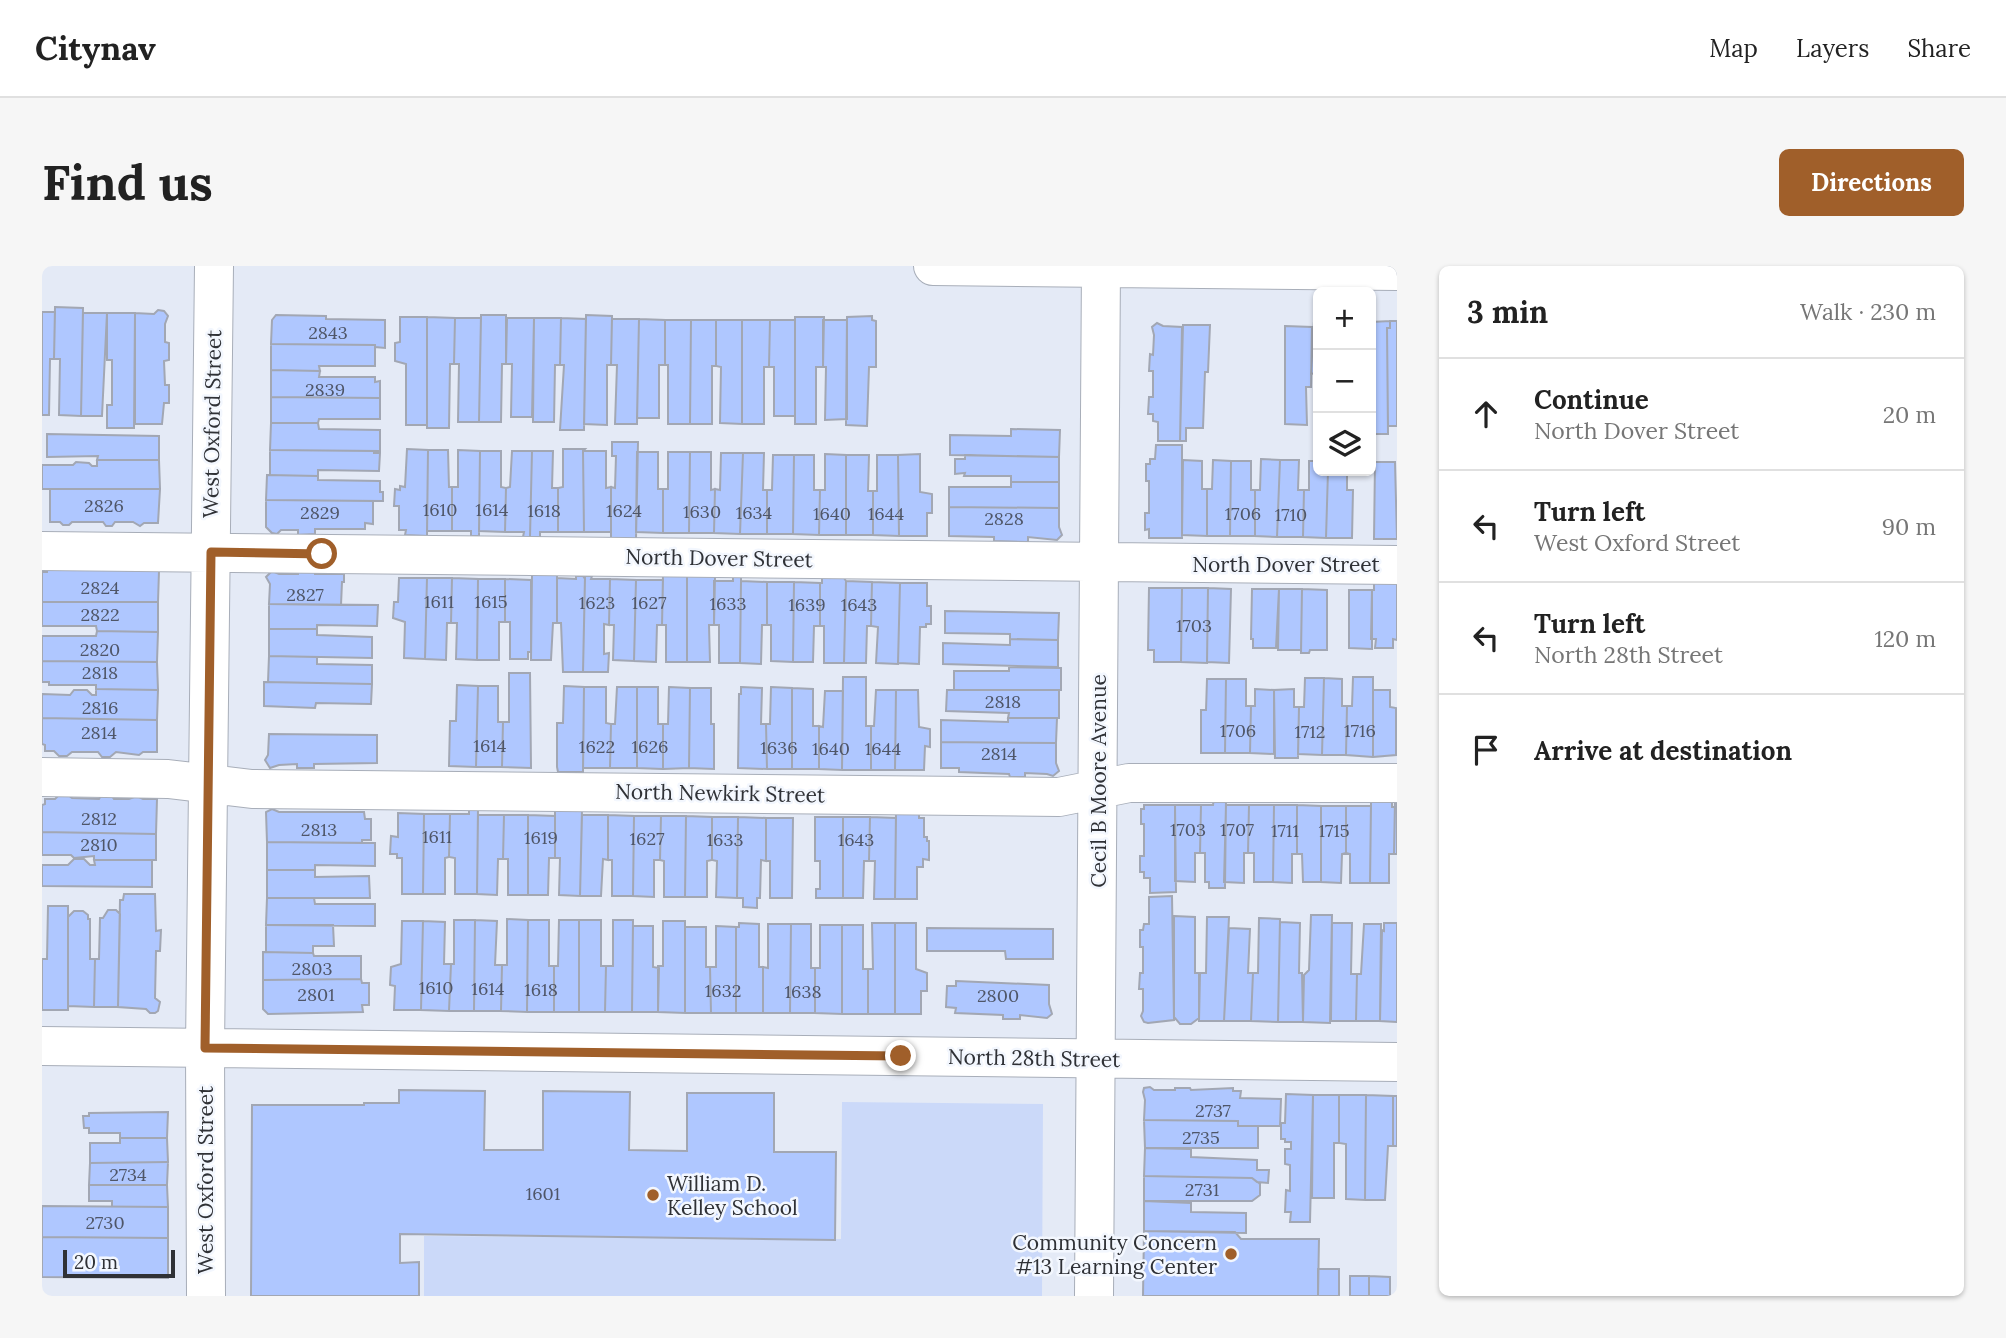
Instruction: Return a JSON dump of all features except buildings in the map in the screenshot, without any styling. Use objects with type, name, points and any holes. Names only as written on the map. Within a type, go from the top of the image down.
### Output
[{"type":"street","name":"West Oxford Street","points":[[206,1296],[205,1048],[214,266]]},
{"type":"street","points":[[933,266],[1397,271]]},
{"type":"street","name":"Cecil B Moore Avenue","points":[[1094,1296],[1101,267]]},
{"type":"street","name":"North Dover Street","points":[[42,551],[1397,565]]},
{"type":"street","name":"North Newkirk Street","points":[[42,777],[168,779],[252,789],[1059,797],[1129,783],[1397,783]]},
{"type":"street","name":"North 28th Street","points":[[42,1046],[1397,1062]]},
{"type":"shaded area","points":[[842,1102],[1043,1104],[1042,1296],[424,1296],[424,1236],[841,1239]]},
{"type":"place","name":"William D. Kelley School","points":[[653,1195]]},
{"type":"place","name":"Community Concern #13 Learning Center","points":[[1231,1254]]},
{"type":"route","points":[[322,554],[211,552],[205,1048],[901,1056]]}]
